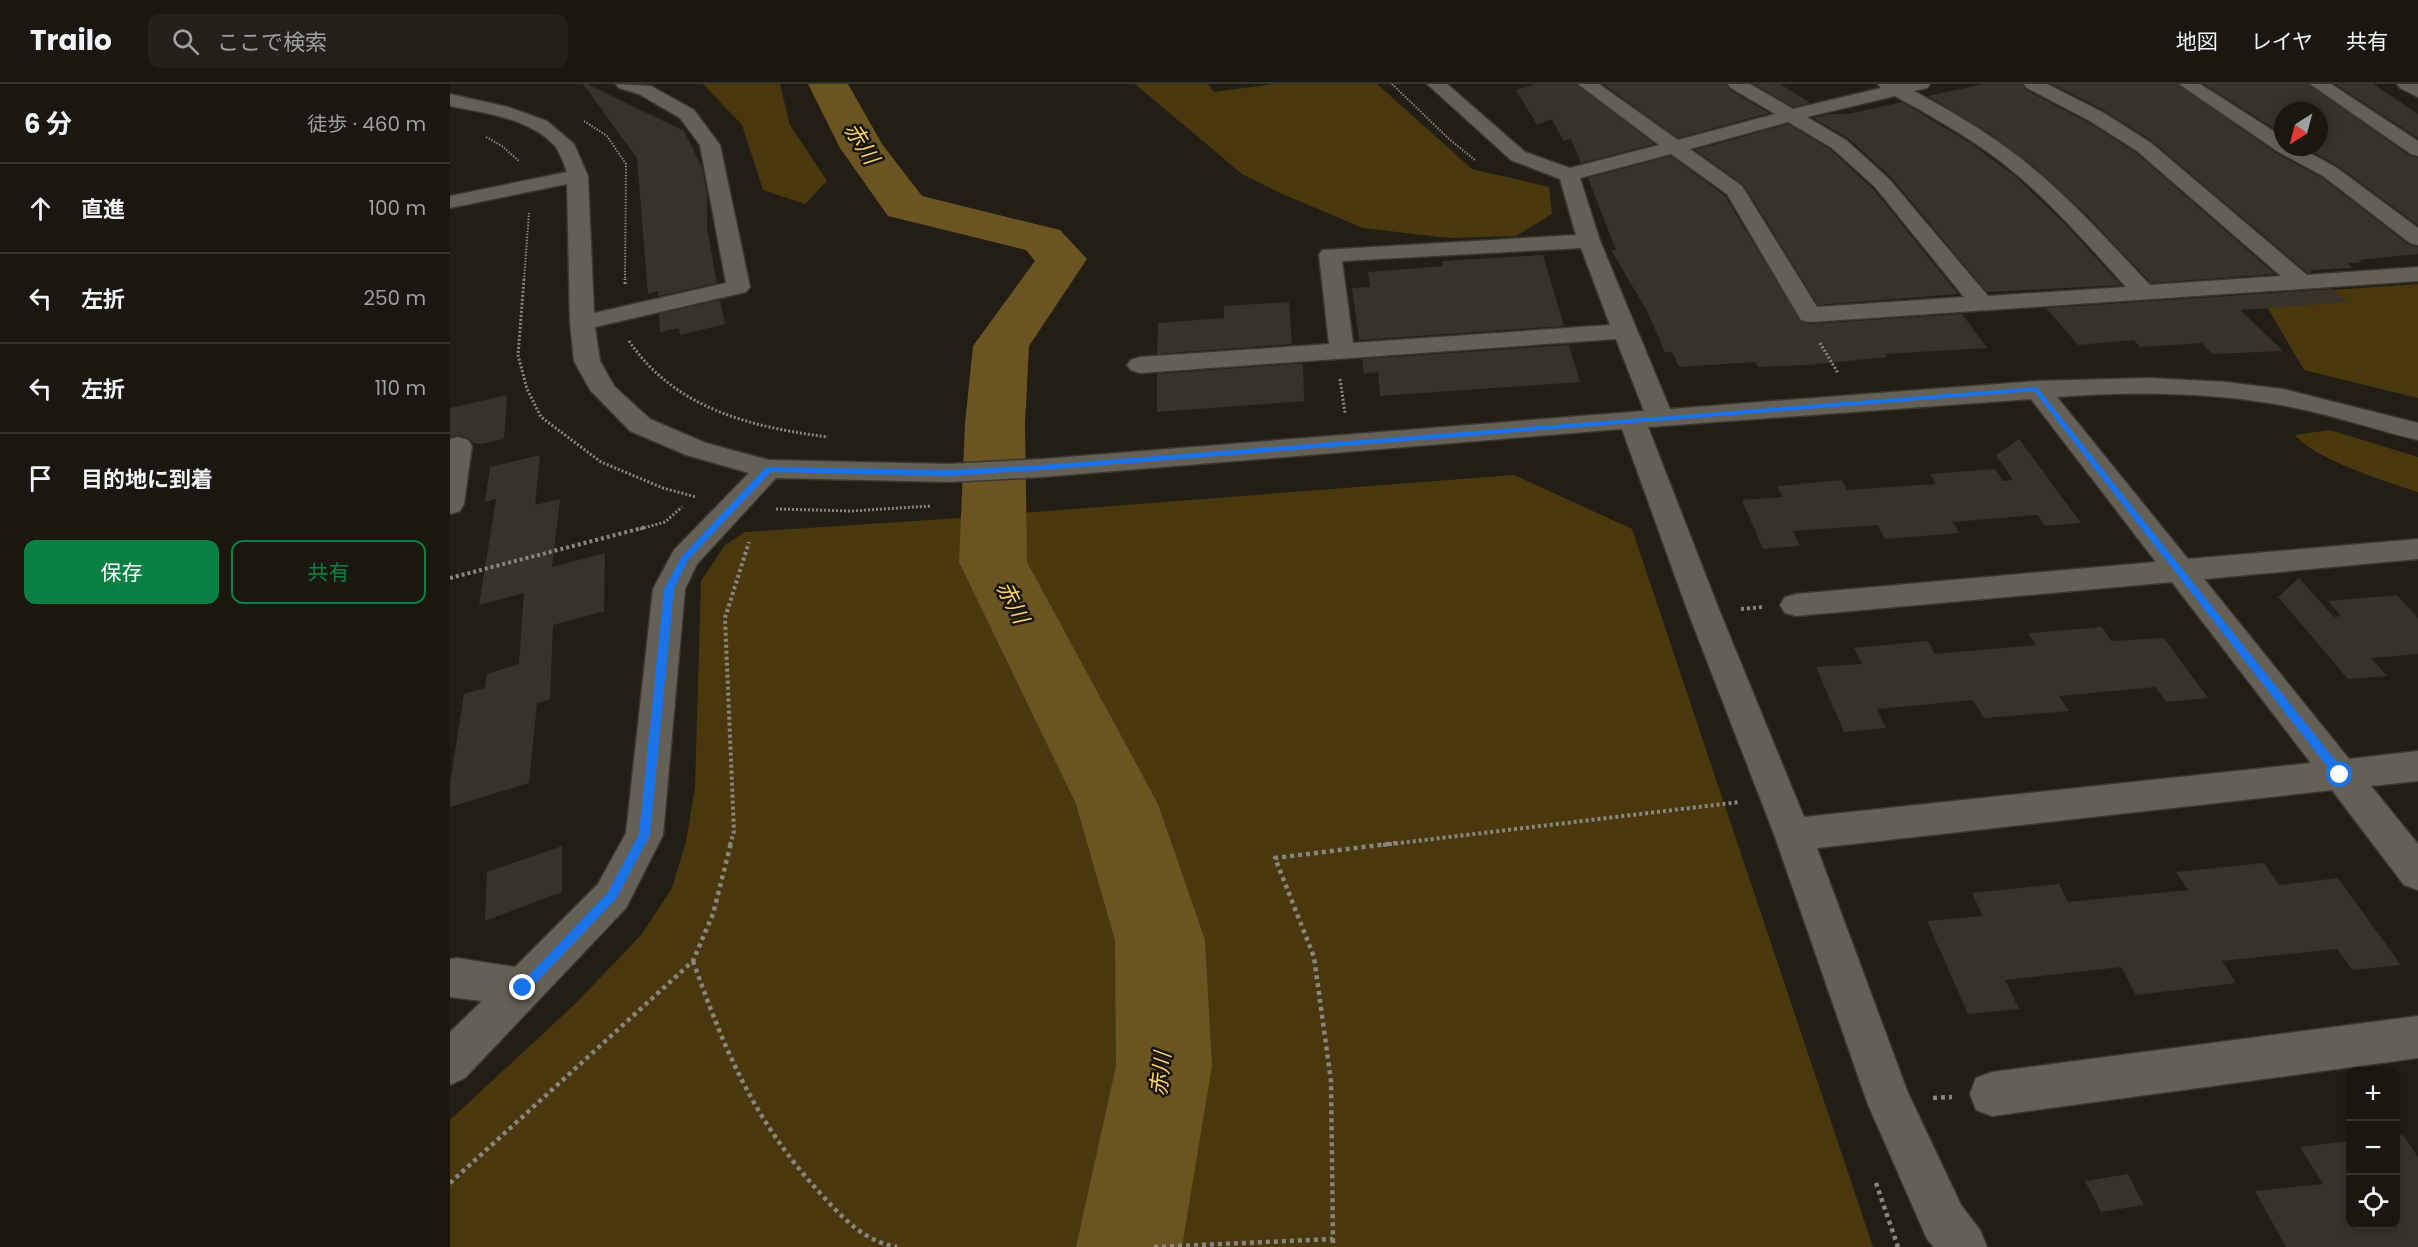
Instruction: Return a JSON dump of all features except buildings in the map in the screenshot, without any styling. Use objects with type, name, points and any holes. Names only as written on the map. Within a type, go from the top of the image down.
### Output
[{"type":"street","points":[[582,323],[738,287],[710,145],[687,114],[645,90],[625,84]]},
{"type":"street","points":[[1436,84],[1518,156],[1569,175],[1892,87],[1922,84]]},
{"type":"street","points":[[1587,84],[1735,190],[1810,315],[2418,274]]},
{"type":"street","points":[[1737,84],[1839,144],[1882,183],[1981,303]]},
{"type":"street","points":[[2033,84],[2097,117],[2144,147],[2302,282]]},
{"type":"street","points":[[2188,84],[2274,140]]},
{"type":"street","points":[[2319,84],[2418,150]]},
{"type":"street","points":[[2406,84],[2418,91]]},
{"type":"street","points":[[1892,87],[1986,142],[2022,169],[2049,193],[2143,291]]},
{"type":"street","points":[[451,101],[483,88]]},
{"type":"street","points":[[451,101],[501,111],[540,125],[564,144],[578,176],[582,323],[588,361],[603,390],[640,425],[696,449],[769,469],[949,473],[1042,468],[1646,419],[2113,385],[2187,386],[2262,394],[2338,410],[2418,432]]},
{"type":"street","points":[[2301,156],[2330,172],[2418,238]]},
{"type":"street","points":[[1569,175],[1589,241],[1626,331],[1646,419],[1704,612],[1793,834],[1889,1102],[1944,1222],[1963,1247]]},
{"type":"street","points":[[450,202],[578,176]]},
{"type":"street","points":[[1342,351],[1330,255],[1589,241]]},
{"type":"street","points":[[1140,365],[1626,331]]},
{"type":"street","points":[[2037,389],[2418,873]]},
{"type":"street","points":[[450,448],[458,446],[450,504]]},
{"type":"street","points":[[450,1063],[612,896],[644,835],[669,589],[685,558],[769,469]]},
{"type":"street","points":[[1796,605],[2418,549]]},
{"type":"street","points":[[1793,834],[2418,766]]},
{"type":"street","points":[[450,978],[457,977],[523,988]]},
{"type":"street","points":[[1992,1094],[2418,1037]]},
{"type":"path","points":[[450,578],[665,522],[694,496]]},
{"type":"path","points":[[772,509],[852,511],[940,505]]},
{"type":"path","points":[[1334,1247],[1331,1082],[1314,957],[1275,858],[1741,802]]},
{"type":"path","points":[[693,961],[718,1032],[761,1114],[791,1162],[849,1225],[887,1246],[897,1247]]},
{"type":"path","points":[[1154,1247],[1334,1239]]},
{"type":"shaded area","points":[[703,84],[780,84],[790,125],[827,181],[805,204],[763,190],[742,125]]},
{"type":"shaded area","points":[[1135,84],[1208,84],[1214,92],[1273,84],[1377,84],[1472,169],[1549,187],[1552,214],[1516,236],[1449,238],[1363,228],[1282,194],[1242,174]]},
{"type":"shaded area","points":[[2418,284],[2418,398],[2304,370],[2260,295]]},
{"type":"shaded area","points":[[2330,430],[2418,457],[2418,492],[2334,461],[2304,444],[2295,435]]},
{"type":"shaded area","points":[[1514,475],[1632,529],[1873,1247],[450,1247],[450,1120],[576,1003],[642,934],[672,888],[686,842],[695,787],[701,581],[725,545],[745,532],[945,519]]},
{"type":"waterway","name":"赤川","points":[[828,84],[862,148],[905,206],[1043,240],[1062,259],[1001,346],[995,424],[993,562],[1117,804],[1160,940],[1164,1066],[1129,1247]]},
{"type":"route","points":[[523,988],[612,896],[644,835],[669,589],[685,558],[769,469],[949,473],[1042,468],[2037,389],[2340,775]]}]
